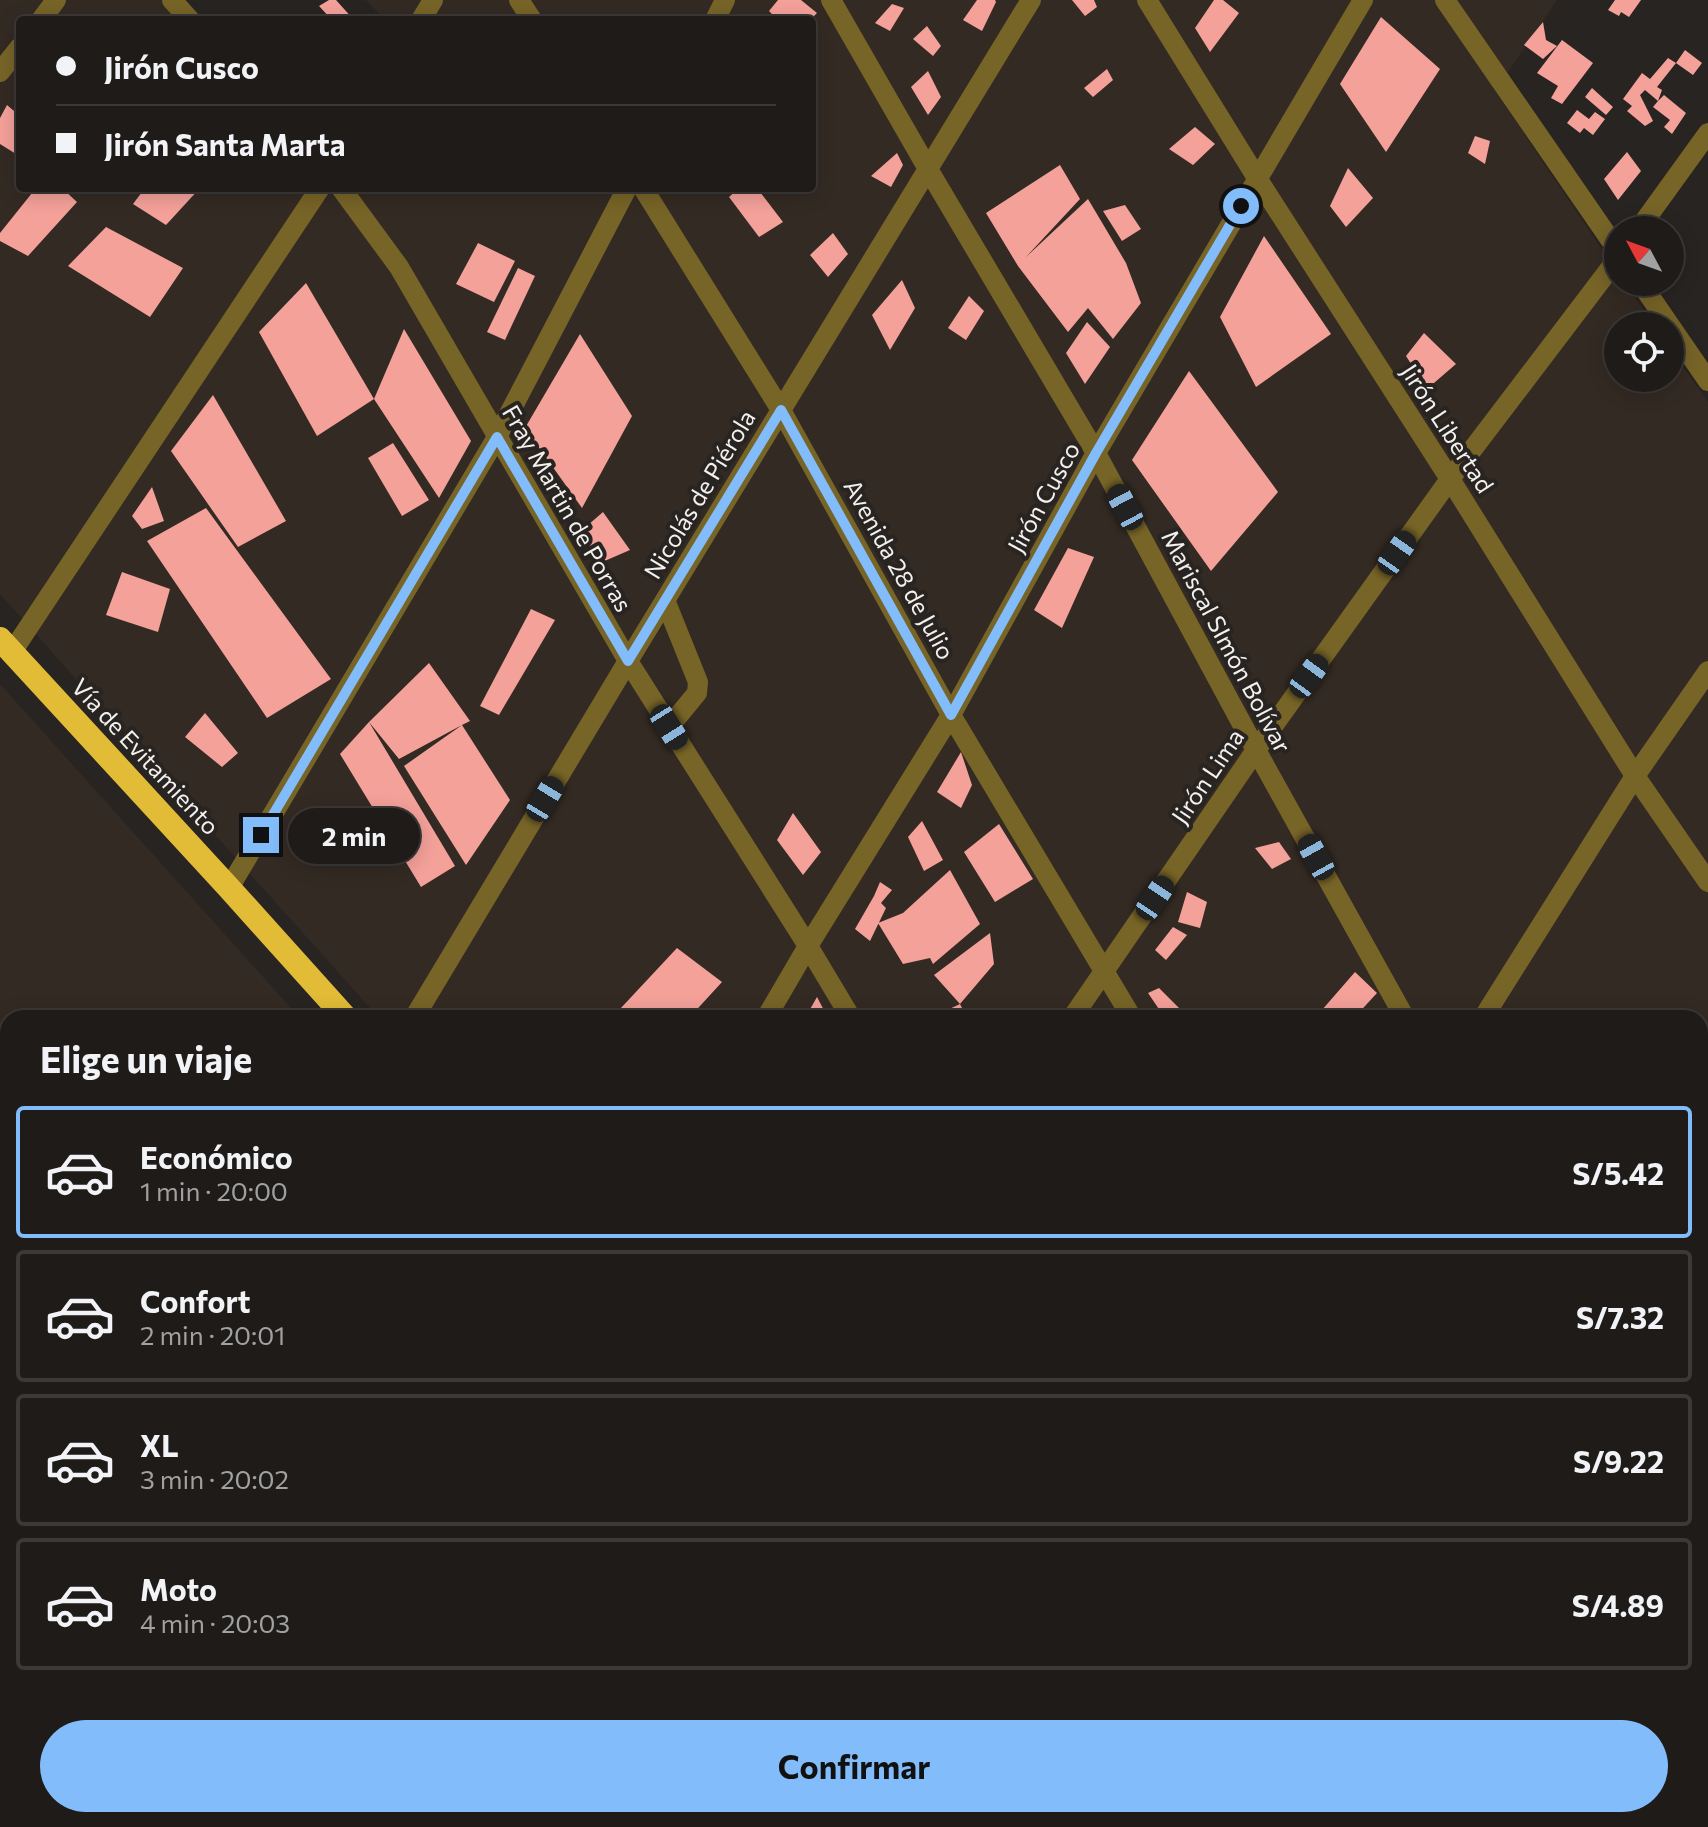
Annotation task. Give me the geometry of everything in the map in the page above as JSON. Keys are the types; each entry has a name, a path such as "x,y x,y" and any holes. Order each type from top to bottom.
{"highway":[{"name":"Vía de Evitamiento","path":"6,645 339,1010"}],"street":[{"path":"172,0 186,16"},
{"name":"Mariscal SImón Bolívar","path":"831,0 1096,453 1401,1010"},
{"name":"Nicolás de Piérola","path":"419,1010 1031,0"},
{"name":"Jirón Libertad","path":"1147,0 1635,776 1708,882"},
{"name":"Jirón Cusco","path":"771,1010 951,715 1096,453 1363,0"},
{"path":"1445,0 1604,231"},
{"path":"0,72 16,52"},
{"path":"1648,216 1708,133"},
{"path":"6,645 317,192"},
{"name":"Fray Martin de Porras","path":"344,192 399,267 628,661 846,1010"},
{"path":"229,888 497,437 625,192"},
{"name":"Avenida 28 de Julio","path":"645,192 781,410 951,715 1127,1010"},
{"name":"Jirón Lima","path":"1078,1010 1256,750 1450,479 1604,276"},
{"path":"1650,296 1708,381"},
{"path":"665,600 698,682 697,693 669,727"},
{"path":"1488,1010 1635,776 1708,671"}],"shaded area":[{"path":"0,0 166,0 182,16 16,16 16,192 816,192 816,16 381,16 366,0 1557,0 1495,91 1604,252 1604,296 1634,296 1645,312 1604,312 1604,392 1684,392 1684,368 1708,402 1708,1010 372,1010 0,594"},
{"path":"0,684 293,1010 0,1010"}],"building":[{"path":"336,0 350,16 328,16 319,6"},
{"path":"778,0 801,0 817,13 814,16 774,16 769,11"},
{"path":"977,0 996,2 982,31 963,20"},
{"path":"1072,0 1094,0 1097,7 1085,16"},
{"path":"1214,0 1223,0 1239,13 1210,52 1195,28"},
{"path":"1615,0 1641,0 1629,17 1608,10"},
{"path":"892,4 904,8 890,31 875,23"},
{"path":"1381,17 1440,69 1386,152 1340,84"},
{"path":"1543,22 1546,40 1557,46 1543,59 1524,45"},
{"path":"927,26 941,46 933,56 913,39"},
{"path":"1562,40 1593,63 1562,104 1551,98 1558,86 1537,73"},
{"path":"1685,50 1702,63 1693,75 1676,63"},
{"path":"1668,58 1676,63 1657,87 1662,90 1658,101 1645,90 1640,95 1653,121 1645,126 1627,111 1632,106 1623,99 1642,73 1650,79"},
{"path":"1107,69 1113,80 1093,97 1084,88"},
{"path":"928,71 941,97 928,115 911,87"},
{"path":"1592,88 1613,107 1606,115 1585,97"},
{"path":"1664,95 1686,113 1672,134 1664,127 1670,120 1653,107"},
{"path":"7,105 16,113 16,154 0,144 0,118"},
{"path":"1577,110 1589,119 1595,112 1605,119 1593,135 1584,128 1580,133 1567,123"},
{"path":"1195,127 1215,144 1193,165 1169,149"},
{"path":"1475,136 1490,141 1485,164 1468,153"},
{"path":"1627,152 1641,171 1618,200 1604,179"},
{"path":"897,153 903,165 891,187 871,176"},
{"path":"1060,165 1080,199 1026,257 1088,199 1126,263 1141,303 1113,339 1088,308 1068,332 1018,266 986,213"},
{"path":"1348,168 1373,198 1346,227 1330,206"},
{"path":"33,192 66,192 77,202 28,256 0,241 0,233"},
{"path":"142,192 196,192 166,225 133,204"},
{"path":"735,192 760,192 783,222 759,237 729,197"},
{"path":"1125,205 1141,229 1122,241 1103,211"},
{"path":"106,227 183,268 150,317 68,266"},
{"path":"833,233 848,254 828,277 810,255"},
{"path":"1264,236 1331,334 1256,387 1220,317"},
{"path":"478,243 515,261 494,302 456,284"},
{"path":"518,268 535,276 505,340 487,332"},
{"path":"902,280 915,308 890,350 872,315"},
{"path":"306,283 374,399 317,436 259,332"},
{"path":"969,296 984,311 966,340 948,328"},
{"path":"1087,322 1110,347 1085,384 1066,353"},
{"path":"404,329 471,441 439,498 374,399"},
{"path":"1424,333 1456,364 1427,389 1406,356"},
{"path":"580,334 632,416 582,508 525,428"},
{"path":"1189,371 1278,492 1211,571 1132,460"},
{"path":"213,395 286,521 238,547 171,451"},
{"path":"393,443 429,500 402,516 368,458"},
{"path":"152,487 164,521 142,529 132,516"},
{"path":"206,508 331,679 267,718 147,541"},
{"path":"603,512 630,550 600,563 580,532"},
{"path":"1068,548 1094,557 1062,628 1034,610"},
{"path":"122,572 170,589 158,632 106,615"},
{"path":"531,609 555,620 499,715 480,706"},
{"path":"429,663 470,721 399,759 369,722"},
{"path":"205,713 238,753 222,767 185,737"},
{"path":"369,722 455,866 421,887 340,754"},
{"path":"462,725 510,800 466,865 404,766"},
{"path":"961,752 972,785 961,808 937,792"},
{"path":"793,813 821,852 803,875 777,840"},
{"path":"922,821 943,860 924,871 908,837"},
{"path":"999,824 1033,879 995,902 964,852"},
{"path":"1279,842 1291,859 1272,869 1255,848"},
{"path":"950,870 980,924 933,964 930,958 903,964 878,923 903,913"},
{"path":"880,882 892,890 881,903 886,908 870,941 855,929"},
{"path":"1187,892 1207,902 1200,928 1178,922"},
{"path":"1173,927 1187,935 1166,960 1155,950"},
{"path":"990,933 994,964 960,1004 934,975"},
{"path":"677,948 722,982 696,1010 620,1009"},
{"path":"1355,972 1377,993 1361,1010 1322,1010"},
{"path":"1159,988 1180,1010 1160,1010 1148,993"},
{"path":"817,997 824,1010 810,1010"},
{"path":"960,1004 963,1010 947,1010"}],"route":[{"path":"261,835 497,437 628,661 781,410 951,715 1096,453 1241,206"}]}
